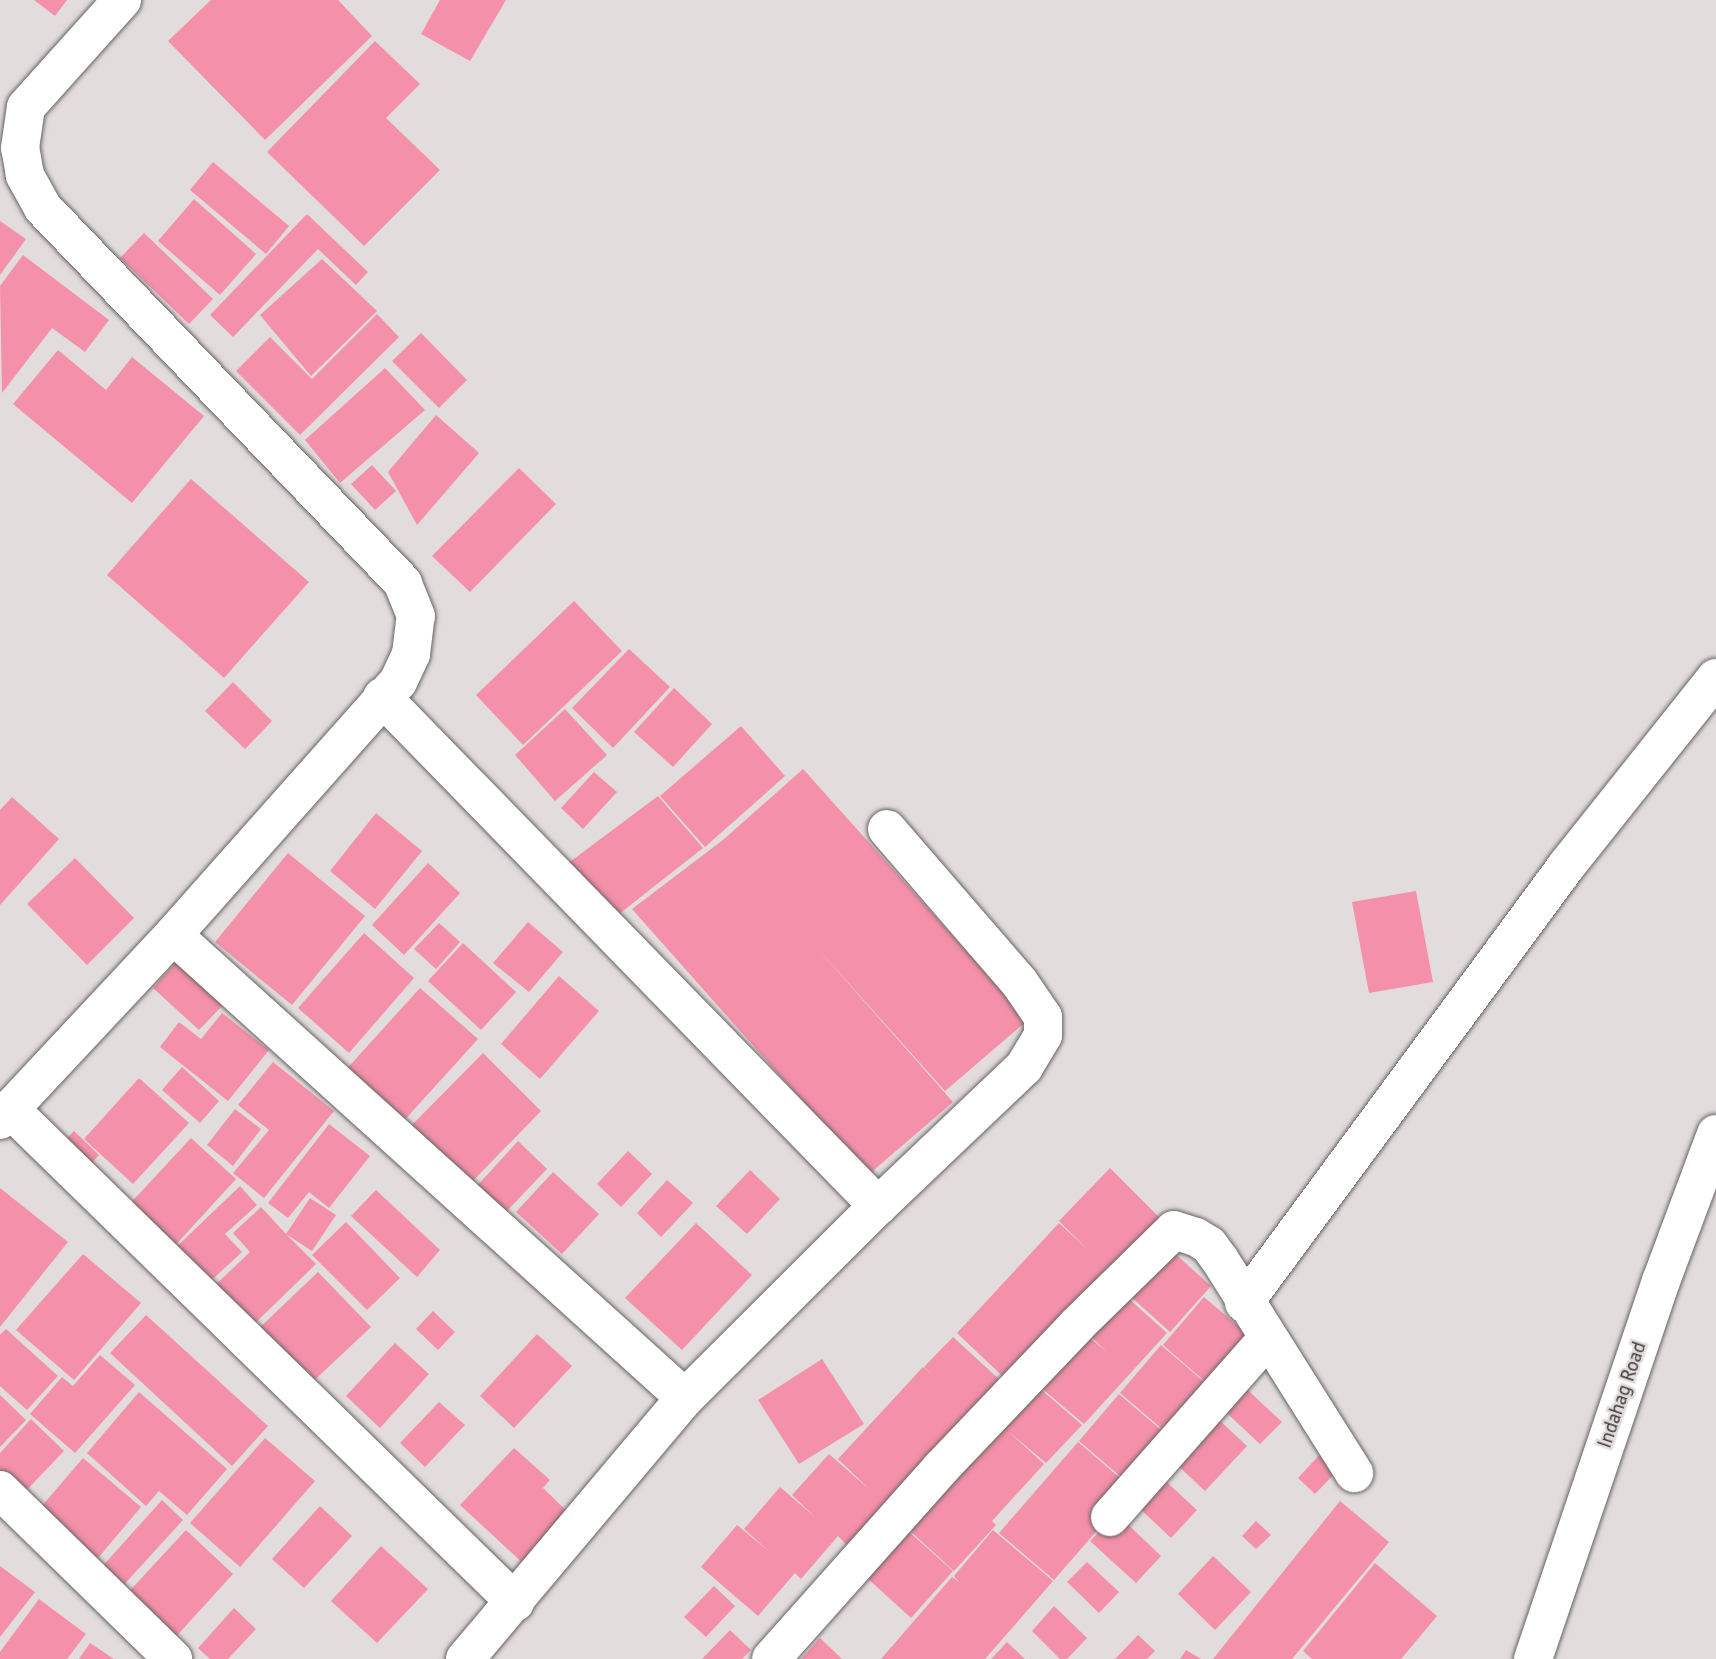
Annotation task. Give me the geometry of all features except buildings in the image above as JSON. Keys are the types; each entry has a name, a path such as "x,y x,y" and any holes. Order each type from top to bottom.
{"street":[{"path":"122,0 26,107 20,148 25,175 43,208 403,583 416,616 411,654 398,682 173,935 5,1114 515,1602"},
{"path":"1244,1303 1567,865 1716,678"},
{"path":"382,697 878,1206"},
{"path":"465,1659 684,1398 878,1206 1024,1068 1043,1035 1043,1017 1018,982 887,829"},
{"path":"173,935 684,1398"},
{"name":"Indahag Road","path":"1533,1659 1661,1281 1716,1133"},
{"path":"771,1659 941,1468 1174,1230 1184,1231 1209,1245 1354,1473"},
{"path":"1110,1517 1267,1339"},
{"path":"0,1490 173,1659"}]}
